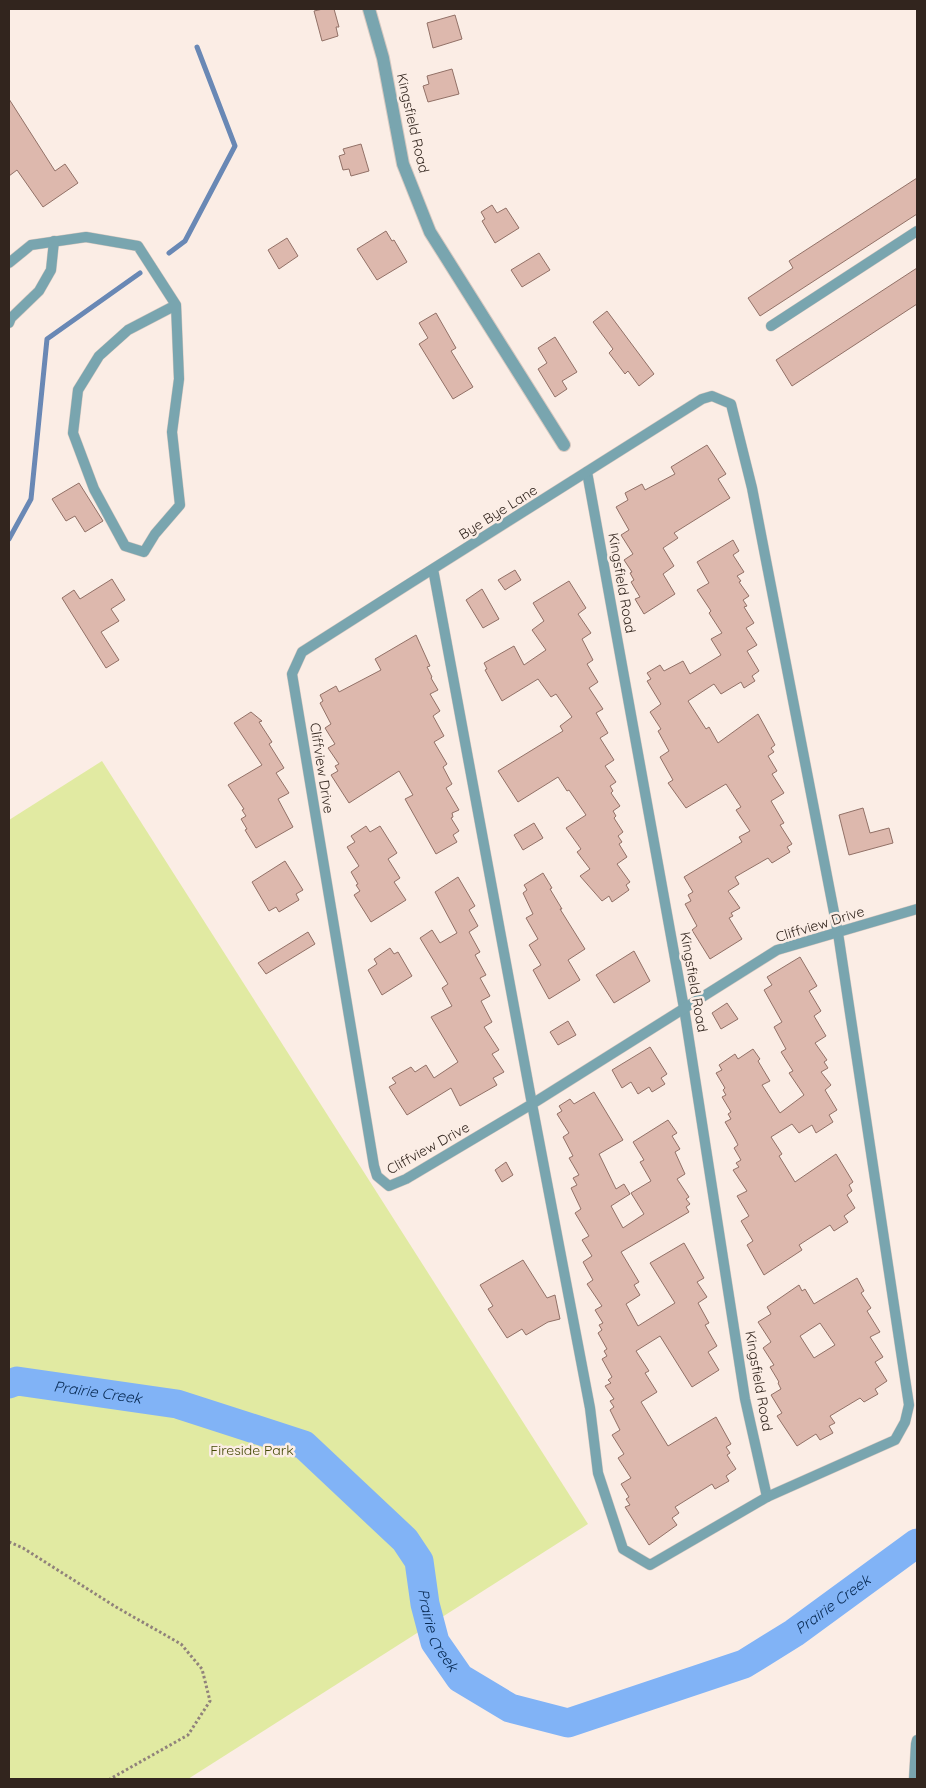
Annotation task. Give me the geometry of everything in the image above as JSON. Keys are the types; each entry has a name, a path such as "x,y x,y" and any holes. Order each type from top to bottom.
{"street":[{"name":"Kingsfield Road","path":"369,9 382,58 403,164 430,232 564,445"}],"lane":[{"path":"771,326 917,231"},
{"path":"9,264 31,245 86,236 138,246 176,305 179,379 172,432 180,505 155,534 144,552 124,546 94,488 73,433 78,390 99,356 128,330 176,305"},
{"path":"9,322 39,291 51,270 54,242"},
{"name":"Bye Bye Lane","path":"292,674 302,652 702,399 712,396 731,404 752,488 838,933"},
{"name":"Kingsfield Road","path":"587,472 684,1008 745,1399 767,1497"},
{"path":"433,569 590,1408 598,1473 623,1549 650,1565 767,1497 895,1440 905,1422 909,1405 838,933"},
{"name":"Cliffview Drive","path":"292,674 374,1166 377,1176 389,1186 398,1183 532,1104 777,950 917,909"},
{"path":"914,1779 917,1740"}],"path":[{"path":"9,1542 181,1644 202,1669 210,1701 188,1735 110,1779"}],"green space":[{"name":"Fireside Park","path":"102,761 588,1524 188,1779 9,1779 9,820"}],"building":[{"path":"334,9 339,27 336,27 338,36 322,41 314,11"},
{"path":"455,15 462,39 433,48 427,23"},
{"path":"452,69 459,94 428,102 423,86 429,84 427,76"},
{"path":"9,99 55,171 65,164 78,183 43,207 17,170 9,176"},
{"path":"361,144 369,171 351,176 349,169 343,170 339,156 345,154 343,149"},
{"path":"917,178 917,214 760,316 748,298 793,268 789,261"},
{"path":"492,205 497,213 506,208 519,228 495,243 482,221 485,219 481,212"},
{"path":"386,231 392,241 394,240 407,262 377,280 357,249"},
{"path":"287,238 298,256 279,269 268,250"},
{"path":"539,253 550,270 522,287 511,270"},
{"path":"917,268 917,304 792,386 776,360"},
{"path":"607,311 654,374 639,386 628,371 625,374 609,353 613,349 593,322"},
{"path":"436,313 456,348 451,351 473,387 453,399 419,344 428,338 419,323"},
{"path":"555,337 577,372 562,381 567,389 555,397 538,369 547,363 538,348"},
{"path":"707,445 726,474 718,479 730,498 674,533 678,538 663,548 674,566 663,574 675,594 644,614 635,599 640,597 631,582 634,580 630,573 632,572 624,560 633,554 621,535 629,530 616,507 628,500 625,493 642,484 645,490 675,474 671,467"},
{"path":"79,483 103,521 85,532 75,516 66,521 52,499"},
{"path":"733,540 739,551 733,555 744,572 737,576 749,596 743,600 747,606 744,607 754,623 746,628 757,645 747,651 759,671 752,676 755,681 744,688 741,682 721,694 714,684 688,701 706,729 709,727 718,743 758,714 775,745 771,748 774,752 768,756 777,771 772,774 784,793 771,801 784,823 780,825 792,844 787,847 790,852 772,863 768,858 735,877 739,884 728,891 740,908 731,913 733,916 729,918 742,939 710,959 692,930 697,926 685,904 691,901 688,895 693,892 684,877 742,842 739,837 750,831 736,810 741,807 726,784 686,808 668,783 673,780 660,757 669,751 658,731 661,729 650,712 661,704 647,681 651,679 647,673 660,665 664,671 683,661 690,674 721,655 711,639 722,633 709,613 711,611 697,590 709,583 697,562"},
{"path":"515,570 521,580 505,590 498,580"},
{"path":"112,579 125,600 111,609 119,621 101,632 119,660 106,668 62,598 74,590 80,599"},
{"path":"569,581 586,608 578,614 591,633 582,639 593,660 587,664 598,682 589,688 603,709 596,713 608,733 600,738 614,760 605,766 616,782 610,786 613,791 611,793 620,806 613,811 616,816 614,818 623,832 618,836 622,842 619,844 627,857 617,864 630,882 626,885 629,890 612,902 609,896 602,901 580,876 590,869 577,852 581,849 566,828 586,815 558,777 518,802 498,771 563,731 560,726 572,717 556,694 551,697 538,679 502,701 485,670 487,669 484,663 514,646 524,665 546,650 532,630 544,621 533,603"},
{"path":"482,589 499,619 483,628 466,600"},
{"path":"416,635 430,666 427,667 431,678 438,690 430,694 440,711 433,716 444,736 434,742 447,764 443,767 452,784 446,788 459,810 452,813 453,817 451,818 459,831 453,835 457,842 436,854 405,799 413,795 399,771 349,803 331,775 338,771 335,766 339,764 328,748 335,744 325,728 331,724 320,703 323,701 320,695 336,686 339,692 381,670 375,659"},
{"path":"251,712 262,721 259,722 272,742 269,744 284,768 276,773 289,793 278,799 293,827 256,848 245,830 247,829 241,819 246,816 242,810 244,809 228,785 262,765 234,723"},
{"path":"863,808 870,833 889,828 893,843 849,855 839,815"},
{"path":"534,823 543,838 523,850 514,835"},
{"path":"366,826 370,832 380,826 397,853 388,859 400,878 394,882 406,900 371,922 354,895 360,891 351,872 359,866 347,847 355,842 351,836"},
{"path":"285,861 303,890 296,894 299,900 279,912 276,907 269,911 252,882"},
{"path":"543,873 562,909 560,909 585,949 568,960 580,980 549,999 533,970 541,965 529,945 538,939 526,918 533,914 523,893 527,890 524,885"},
{"path":"458,877 475,906 469,910 478,926 469,932 480,952 475,955 486,975 480,978 490,996 481,1001 492,1022 484,1027 499,1050 492,1054 504,1072 493,1078 497,1085 460,1106 451,1088 407,1115 389,1087 396,1083 392,1078 411,1067 415,1072 426,1065 434,1078 458,1062 431,1017 452,1006 442,988 448,984 420,938 432,930 440,943 457,933 435,892"},
{"path":"308,932 315,944 266,974 258,963"},
{"path":"390,948 394,954 398,952 412,976 382,995 368,970 377,964 374,959"},
{"path":"634,951 650,981 614,1003 596,975"},
{"path":"800,957 817,986 809,991 821,1011 814,1016 826,1036 815,1043 827,1060 824,1062 828,1068 821,1072 831,1085 825,1090 837,1110 829,1115 833,1122 816,1133 812,1125 799,1133 792,1124 771,1137 782,1154 779,1156 795,1182 836,1154 853,1182 849,1185 852,1191 847,1195 855,1208 844,1216 848,1222 834,1231 830,1225 799,1245 802,1250 764,1275 747,1245 753,1241 741,1221 749,1216 737,1196 747,1191 733,1170 739,1167 736,1163 741,1160 734,1148 738,1145 725,1122 731,1119 728,1114 731,1112 722,1097 726,1095 723,1090 725,1088 716,1073 722,1070 719,1065 735,1054 738,1059 753,1049 770,1081 762,1085 780,1113 804,1095 789,1073 793,1071 781,1052 786,1049 774,1027 782,1022 764,990 772,985 767,977"},
{"path":"727,1003 738,1019 721,1029 712,1013"},
{"path":"568,1021 576,1035 558,1045 550,1032"},
{"path":"650,1047 667,1074 661,1078 665,1084 652,1092 649,1087 638,1094 631,1082 622,1088 612,1070"},
{"path":"594,1092 623,1140 599,1154 616,1189 624,1184 630,1194 611,1206 623,1228 644,1214 631,1193 651,1181 640,1162 644,1160 633,1142 668,1120 677,1133 672,1136 680,1149 675,1152 685,1174 677,1179 689,1197 686,1199 690,1204 686,1207 689,1212 621,1252 639,1282 634,1285 640,1295 626,1304 638,1326 675,1303 650,1263 684,1243 704,1278 697,1282 707,1297 698,1303 709,1323 705,1325 717,1346 708,1352 719,1370 692,1387 660,1336 636,1351 649,1371 645,1373 657,1392 641,1402 668,1446 716,1417 731,1444 726,1447 730,1453 727,1455 736,1469 726,1476 729,1481 715,1489 712,1484 675,1507 679,1513 672,1518 677,1525 649,1545 625,1507 630,1505 626,1499 629,1497 621,1484 631,1478 618,1458 624,1454 612,1435 620,1430 610,1410 614,1407 610,1401 614,1399 605,1386 611,1383 608,1380 612,1377 602,1359 607,1356 604,1351 607,1349 598,1333 602,1330 599,1325 603,1323 595,1310 602,1306 587,1284 593,1280 583,1262 592,1256 582,1240 589,1236 575,1213 581,1209 571,1188 577,1185 573,1178 579,1175 569,1158 573,1156 563,1137 569,1133 557,1114 562,1111 559,1106 570,1099 574,1104"},
{"path":"506,1162 513,1175 502,1182 495,1170"},
{"path":"523,1260 547,1298 555,1295 560,1319 548,1322 526,1335 522,1329 507,1338 488,1309 493,1306 480,1285"},
{"path":"857,1278 864,1291 861,1293 871,1308 867,1311 880,1332 870,1337 883,1357 875,1362 887,1381 875,1389 878,1394 864,1402 860,1398 830,1416 835,1423 829,1426 833,1433 820,1440 816,1434 797,1446 777,1416 782,1413 771,1395 781,1389 770,1367 774,1365 763,1348 771,1342 758,1322 771,1314 767,1307 799,1285 802,1291 805,1289 814,1304","holes":["820,1323 835,1345 814,1358 800,1336"]}],"waterway":[{"path":"169,253 185,241 235,146 197,47"},
{"path":"9,539 31,499 47,339 140,273"},
{"name":"Prairie Creek","path":"9,1384 17,1381 177,1404 304,1445 405,1540 419,1561 425,1604 435,1642 460,1678 510,1708 568,1723 744,1664 794,1633 917,1543"}]}
